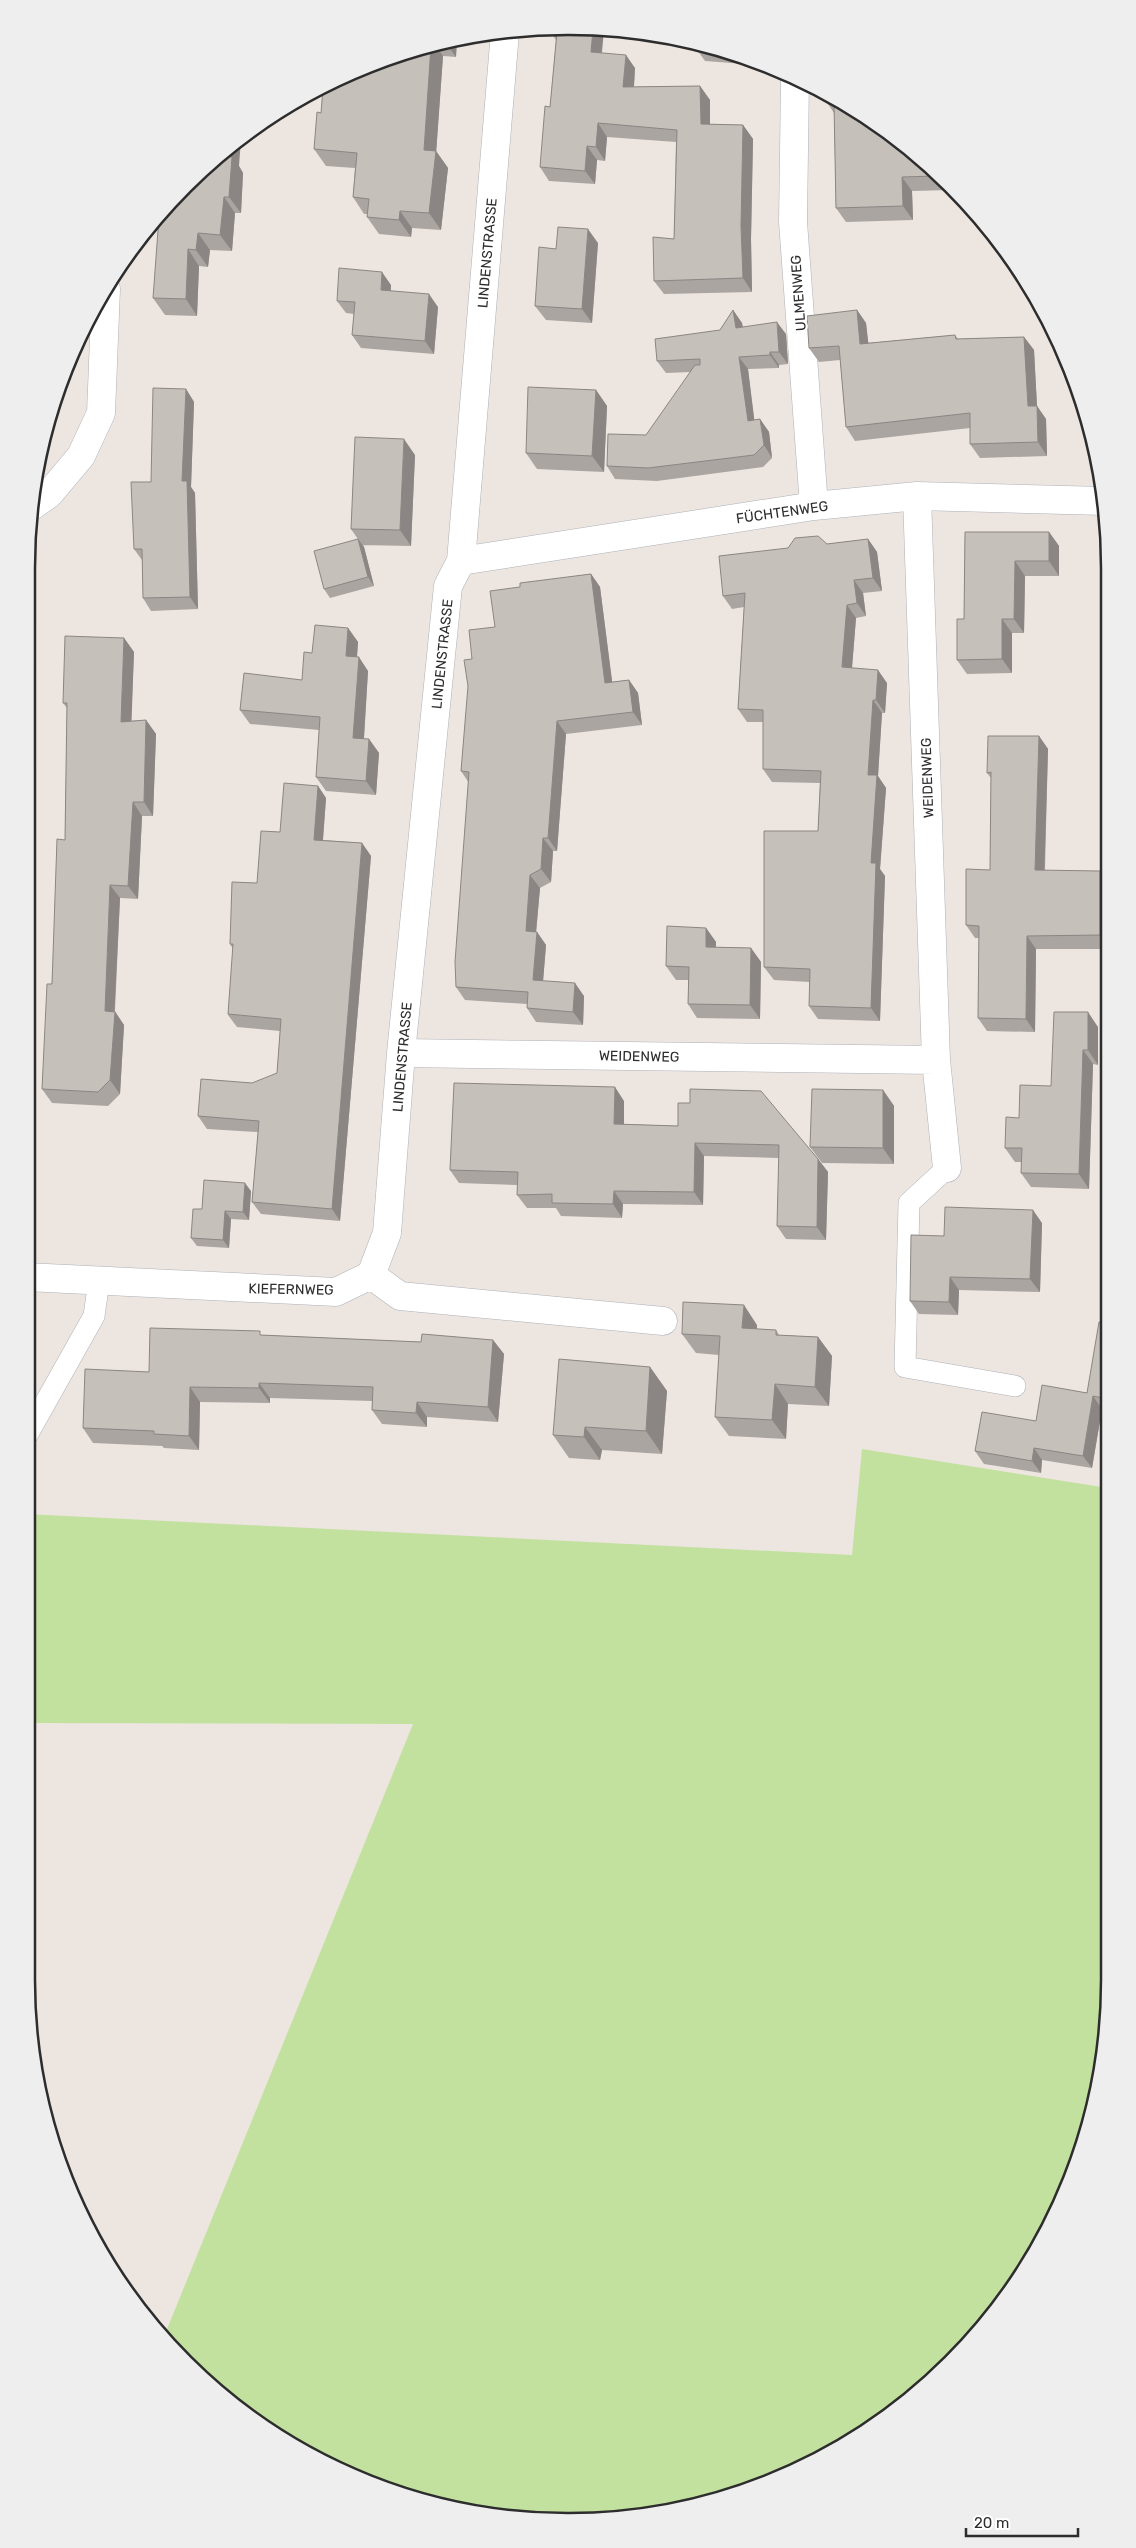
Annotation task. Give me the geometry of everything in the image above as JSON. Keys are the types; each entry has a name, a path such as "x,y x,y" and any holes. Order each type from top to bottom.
{"street":[{"name":"LINDENSTRASSE","path":"371,1275 387,1233 401,1053 448,586 461,561 504,39"},
{"name":"ULMENWEG","path":"795,86 792,222 814,506"},
{"path":"40,501 50,494 81,456 101,413 105,302"},
{"name":"FÜCHTENWEG","path":"461,561 814,506 916,496 1096,501"},
{"name":"WEIDENWEG","path":"916,496 936,1060 947,1168"},
{"name":"WEIDENWEG","path":"401,1053 936,1060"},
{"path":"371,1275 400,1296 663,1321"},
{"name":"KIEFERNWEG","path":"35,1278 336,1292 371,1275"}],"lane":[{"path":"947,1168 909,1203 905,1367 1014,1386"},
{"path":"35,1421 94,1316 98,1281"}],"green space":[{"path":"862,1449 1101,1487 1100,2015 1091,2084 1073,2151 1046,2216 1030,2246 991,2304 969,2331 945,2357 892,2403 834,2442 804,2458 739,2485 706,2495 672,2503 603,2512 533,2512 498,2508 464,2503 397,2485 332,2458 301,2442 244,2403 217,2381 167,2330 413,1724 35,1723 35,1514 852,1555"}],"building":[{"path":"557,35 592,36 591,52 626,55 623,87 700,86 701,124 743,125 741,226 743,278 654,281 653,237 674,239 677,130 598,123 596,147 587,146 585,171 540,167 545,106 550,107"},
{"path":"431,53 424,150 436,151 429,213 400,211 399,220 367,217 369,199 353,197 357,153 314,149 317,112 321,113 322,95 397,63"},
{"path":"834,106 892,145 929,176 902,177 903,206 836,208"},
{"path":"230,157 232,157 229,197 224,197 220,235 198,233 196,250 188,249 186,299 153,298 158,228 191,191 217,167"},
{"path":"558,227 588,229 582,309 535,306 539,247 556,249"},
{"path":"339,268 382,272 381,290 429,294 425,341 352,335 355,302 337,301"},
{"path":"733,310 736,328 777,322 779,352 770,352 770,355 739,357 748,421 760,419 764,445 754,455 648,468 607,466 608,434 646,435 695,365 700,365 700,359 657,361 655,339 720,330"},
{"path":"857,310 860,344 955,335 956,339 1024,337 1028,406 1037,406 1038,442 970,444 970,413 846,427 839,346 809,348 807,316"},
{"path":"528,387 596,390 592,456 526,453"},
{"path":"153,388 186,389 182,481 187,481 190,597 143,598 142,549 134,549 131,482 151,482"},
{"path":"355,437 404,439 400,530 351,529"},
{"path":"965,532 1049,532 1049,561 1015,561 1014,619 1002,619 1002,659 957,660 957,619 964,619"},
{"path":"818,536 827,544 868,539 873,578 854,580 857,603 847,605 842,667 878,670 876,700 873,700 868,775 877,775 871,863 876,863 871,1008 809,1006 810,969 764,967 764,831 818,831 821,771 763,769 763,710 738,709 745,593 723,596 719,556 788,548 795,538"},
{"path":"358,539 368,577 324,589 314,551"},
{"path":"591,574 605,683 629,680 633,712 557,721 548,838 543,838 541,869 530,875 526,931 537,932 533,980 575,983 573,1012 527,1008 528,992 456,987 455,962 469,772 461,771 468,686 464,660 472,659 469,630 495,627 490,591 520,587 520,583"},
{"path":"315,625 348,628 346,656 359,657 353,738 369,739 366,781 316,777 320,717 240,710 244,673 302,680 304,652 312,653"},
{"path":"65,636 124,638 121,722 146,720 144,802 133,802 128,886 110,885 105,1011 115,1012 110,1080 98,1092 42,1089 47,984 52,984 57,839 65,840 67,703 63,703"},
{"path":"988,736 1039,736 1035,870 1100,871 1100,935 1027,936 1026,1019 978,1018 979,926 966,925 966,869 990,870 991,772 987,773"},
{"path":"284,783 318,786 314,840 362,843 332,1209 252,1202 259,1121 198,1116 201,1079 252,1083 277,1073 281,1019 228,1014 233,944 230,944 232,882 257,883 261,831 280,832"},
{"path":"667,926 706,928 706,947 751,948 750,1005 688,1004 689,967 666,966"},
{"path":"1054,1012 1088,1012 1088,1050 1083,1050 1079,1174 1021,1173 1022,1148 1005,1148 1006,1117 1019,1118 1020,1085 1051,1086"},
{"path":"454,1083 615,1087 614,1124 678,1126 678,1103 690,1103 690,1089 761,1091 818,1159 817,1227 777,1226 779,1145 695,1143 694,1192 614,1191 613,1204 552,1203 552,1194 517,1195 518,1172 450,1170"},
{"path":"812,1089 883,1090 883,1148 810,1147"},
{"path":"204,1180 245,1183 243,1212 225,1211 223,1240 191,1238 193,1209 202,1209"},
{"path":"945,1207 1033,1210 1030,1279 950,1277 949,1302 910,1301 911,1235 944,1236"},
{"path":"683,1302 744,1305 742,1328 776,1330 776,1335 818,1337 815,1387 775,1384 772,1420 715,1417 720,1336 682,1334"},
{"path":"1099,1322 1101,1322 1101,1398 1093,1396 1083,1456 1034,1448 1032,1461 975,1451 982,1412 1036,1421 1042,1385 1087,1393"},
{"path":"150,1328 260,1331 260,1335 421,1342 422,1334 493,1340 488,1407 417,1402 416,1413 372,1410 373,1387 259,1383 259,1388 190,1387 189,1436 154,1434 154,1431 83,1428 85,1369 149,1372"},
{"path":"559,1359 650,1367 646,1431 585,1427 584,1437 553,1435"}]}
